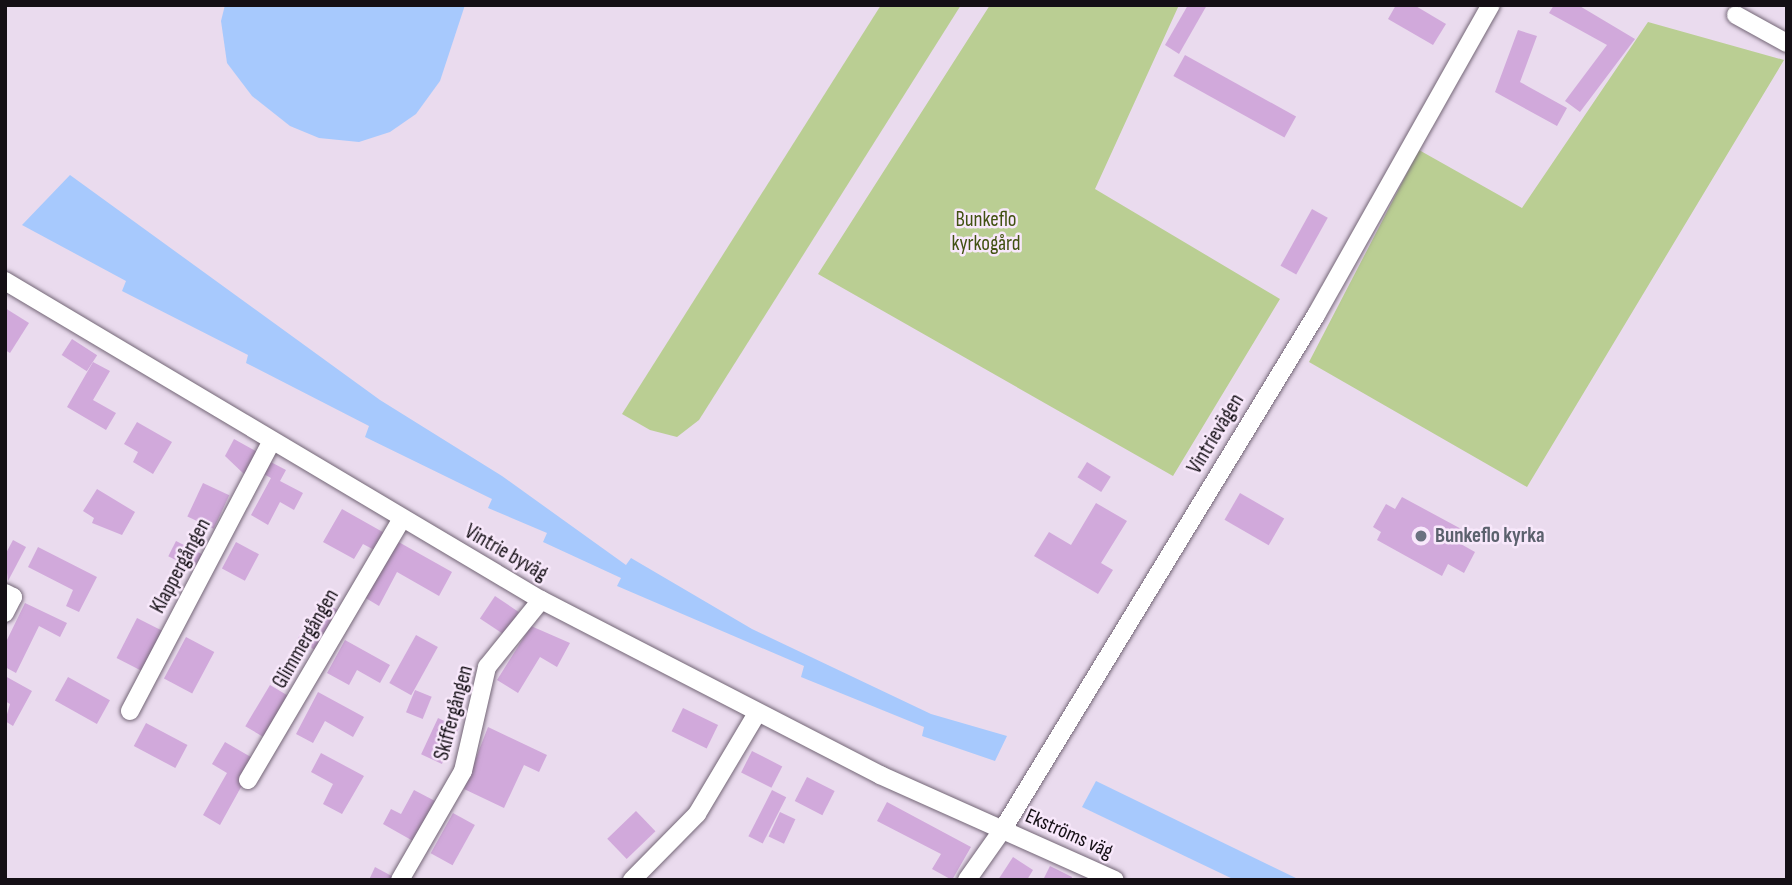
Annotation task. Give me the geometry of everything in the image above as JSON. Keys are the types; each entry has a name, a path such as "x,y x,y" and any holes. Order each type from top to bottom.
{"street":[{"name":"Vintrievägen","path":"967,880 1003,829 1315,315 1491,5"},
{"path":"1736,15 1787,43"},
{"name":"Vintrie byväg","path":"5,281 541,600 755,715 1003,829"},
{"name":"Klappergången","path":"130,711 272,441"},
{"name":"Glimmergången","path":"248,780 402,519"},
{"path":"5,593 13,597 5,613"},
{"name":"Skiffergången","path":"400,880 463,771 487,667 541,600"},
{"path":"632,880 713,793 755,715"},
{"name":"Ekströms väg","path":"1003,829 1115,880"}],"green space":[{"path":"881,5 961,5 699,420 677,437 650,430 622,414"},
{"name":"Bunkeflo kyrkogård","path":"990,5 1179,5 1095,189 1280,299 1173,476 818,274"},
{"path":"1648,22 1784,60 1527,487 1309,362 1419,150 1522,208"}],"water":[{"path":"225,5 465,5 440,81 416,114 390,132 359,142 319,138 290,126 252,96 227,63 221,21"},
{"path":"70,175 380,400 502,476 626,565 631,558 752,629 931,714 1007,736 995,761 922,736 924,727 801,677 804,666 617,586 621,578 543,542 547,533 488,508 492,499 365,437 369,426 246,363 248,355 122,291 126,281 22,225"},
{"path":"1096,781 1300,880 1235,880 1082,807"}],"building":[{"path":"1188,5 1207,5 1179,54 1165,45"},
{"path":"1396,5 1414,5 1446,24 1433,45 1388,19"},
{"path":"1554,5 1578,5 1635,39 1580,112 1565,101 1607,45 1549,13"},
{"path":"1518,30 1537,36 1520,82 1567,108 1557,126 1495,92"},
{"path":"1185,55 1296,117 1284,138 1173,76"},
{"path":"1312,209 1328,218 1296,275 1280,266"},
{"path":"5,308 29,323 10,353 5,350"},
{"path":"72,339 97,355 87,371 62,355"},
{"path":"93,362 110,371 93,400 116,413 106,430 67,407"},
{"path":"137,422 172,442 153,474 133,462 138,452 124,444"},
{"path":"234,439 259,453 246,476 225,456"},
{"path":"267,460 286,470 280,481 303,493 294,510 280,502 268,525 251,515 271,478 260,472"},
{"path":"1087,462 1111,477 1101,492 1077,477"},
{"path":"203,483 229,495 214,529 187,517"},
{"path":"97,489 135,512 122,535 92,523 94,518 83,511"},
{"path":"1240,493 1284,518 1269,545 1224,520"},
{"name":"Bunkeflo kyrka","path":"1402,497 1465,531 1459,543 1475,552 1464,573 1448,564 1442,576 1377,540 1381,532 1373,527 1386,504 1395,509"},
{"path":"1096,503 1127,521 1101,563 1113,570 1098,594 1034,556 1049,532 1071,545"},
{"path":"342,509 388,535 378,552 363,544 354,559 323,542"},
{"path":"13,540 26,547 8,581 5,555"},
{"path":"395,540 452,572 439,596 397,572 379,606 364,597"},
{"path":"176,541 208,557 200,572 168,556"},
{"path":"236,542 259,554 245,581 222,568"},
{"path":"38,547 97,577 79,612 66,606 73,590 28,567"},
{"path":"495,596 519,612 504,635 480,618"},
{"path":"321,600 341,612 317,651 297,639"},
{"path":"25,603 67,623 60,637 39,626 16,673 5,667 5,644"},
{"path":"137,618 164,632 143,672 117,658"},
{"path":"531,626 570,643 557,667 540,657 518,693 497,680"},
{"path":"416,635 438,647 411,695 389,683"},
{"path":"186,637 214,652 192,694 164,678"},
{"path":"345,640 390,665 380,683 357,670 349,685 327,673"},
{"path":"5,676 32,691 13,726 5,721 10,704 5,701"},
{"path":"68,677 110,700 97,724 55,701"},
{"path":"270,685 290,697 265,738 245,726"},
{"path":"415,690 432,697 423,719 406,712"},
{"path":"318,692 364,717 353,737 325,721 313,743 296,734"},
{"path":"683,708 718,725 707,748 672,731"},
{"path":"438,718 459,728 442,764 421,754"},
{"path":"146,723 187,745 175,768 134,746"},
{"path":"488,727 547,755 539,772 524,765 504,808 464,789"},
{"path":"225,742 256,760 220,825 203,815 227,773 212,764"},
{"path":"752,751 782,766 771,788 741,772"},
{"path":"321,753 364,776 342,814 323,804 333,784 311,772"},
{"path":"807,777 835,791 822,815 795,801"},
{"path":"414,790 435,801 413,841 383,824 391,809 401,814"},
{"path":"772,790 786,797 763,844 748,836"},
{"path":"887,802 971,847 952,880 932,869 941,854 877,821"},
{"path":"636,811 655,831 627,859 607,839"},
{"path":"780,812 795,819 784,844 769,836"},
{"path":"453,813 475,825 453,865 431,853"},
{"path":"1013,857 1033,870 1027,880 998,880"},
{"path":"1050,866 1072,877 1071,880 1043,880"},
{"path":"375,867 399,880 369,880"}],"place":[{"name":"Bunkeflo kyrka","path":"1421,536"}]}
